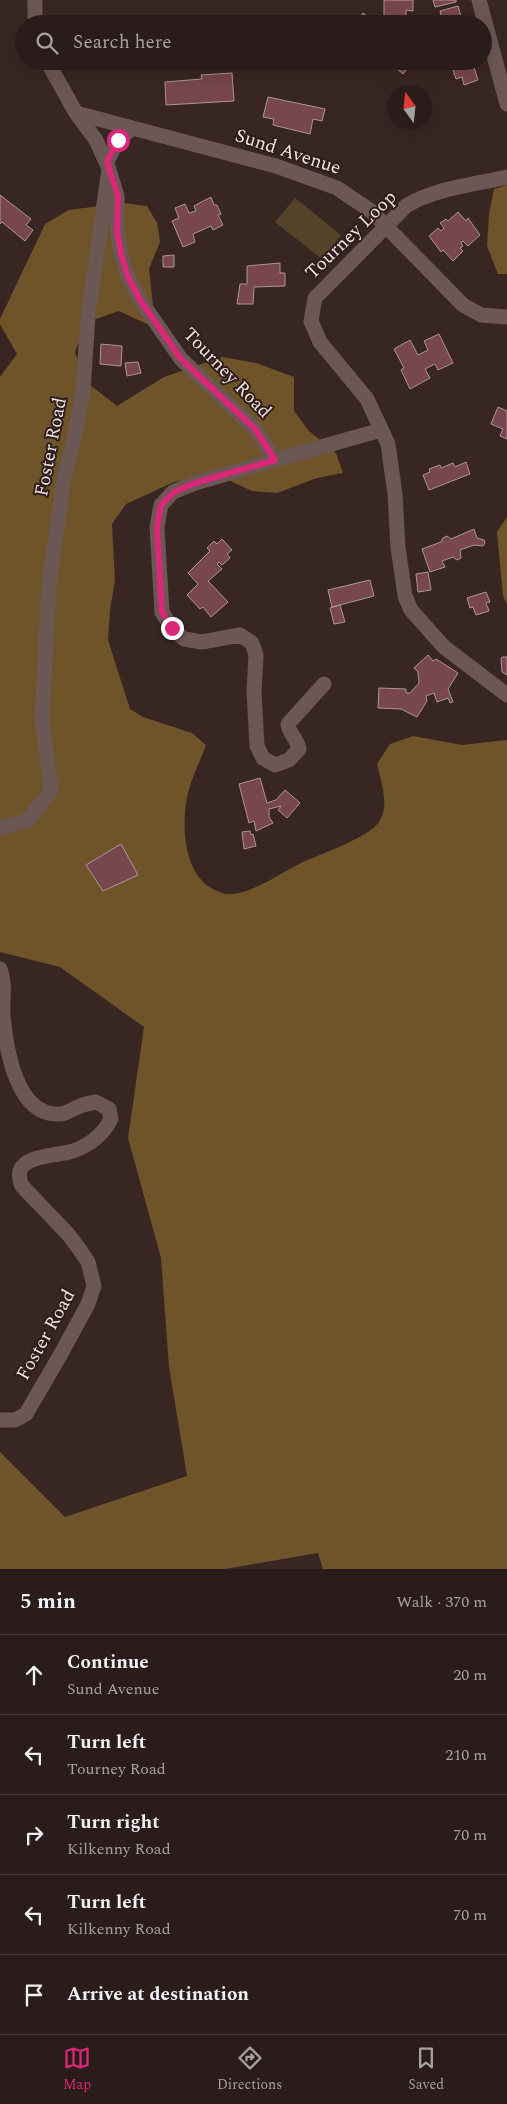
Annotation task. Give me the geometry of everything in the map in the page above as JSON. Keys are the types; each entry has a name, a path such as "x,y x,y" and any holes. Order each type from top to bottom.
{"street":[{"path":"35,0 35,15"},
{"path":"479,0 483,15"},
{"path":"492,48 507,104"},
{"path":"53,70 76,113 96,140 108,166"},
{"name":"Sund Avenue","path":"76,113 260,162 315,179 356,199 386,226 463,305 481,315 507,317"},
{"path":"108,166 118,140 131,129"},
{"name":"Tourney Road","path":"108,166 118,196 117,230 121,254 128,277 140,300 181,359 255,429 275,460"},
{"name":"Foster Road","path":"0,828 28,820 51,791 42,718 49,584 64,478 83,390 88,316 108,166"},
{"name":"Tourney Loop","path":"381,430 368,399 320,342 311,321 315,298 406,206 435,192 507,177"},
{"path":"324,684 288,724 289,733 298,742 299,749 289,760 275,765 262,758 257,746 254,690 256,656 252,643 240,635 202,642 184,639 172,628 162,612 157,527 161,505 174,492 195,483 381,430 388,444 396,494 398,547 406,596 411,610 444,646 507,695"},
{"name":"Foster Road","path":"0,969 4,980 3,1012 6,1039 11,1062 25,1097 43,1113 62,1115 79,1106 96,1102 109,1110 111,1119 104,1132 96,1139 74,1150 37,1158 25,1163 19,1172 18,1178 22,1186 68,1234 88,1262 94,1286 88,1304 26,1414 15,1420 0,1420"}],"shaded area":[{"path":"507,185 507,274 498,274 487,246 489,214 494,189"},
{"path":"295,198 341,235 322,259 275,222"},
{"path":"123,203 147,206 157,223 160,242 149,269 154,315 147,324 119,311 87,322 75,352 85,381 117,406 164,377 222,357 256,363 294,377 294,411 309,431 336,453 343,473 317,478 277,493 252,491 213,473 174,482 126,504 112,524 115,580 108,640 130,709 143,717 192,733 206,745 189,788 185,814 188,852 197,875 215,890 225,894 235,894 255,887 305,861 345,845 374,828 379,822 384,808 384,793 377,764 390,744 413,736 462,745 507,740 507,1569 323,1569 318,1553 225,1569 0,1569 0,1452 65,1517 187,1476 169,1367 161,1258 128,1138 144,1027 60,967 0,952 0,377 17,354 0,324 0,319 45,224 69,210"},
{"path":"507,517 507,604 503,596 497,532"}],"building":[{"path":"384,0 413,0 413,11 406,10 406,15 384,15"},
{"path":"433,0 456,0 456,2 435,7"},
{"path":"458,6 460,15 441,15 440,11"},
{"path":"453,70 475,70 478,80 464,85 462,77 456,79"},
{"path":"232,73 234,101 166,105 165,82 202,79 201,75"},
{"path":"268,97 325,109 322,121 313,119 310,134 273,125 274,119 263,117"},
{"path":"0,195 31,219 26,225 33,230 25,241 2,222 0,224"},
{"path":"211,197 221,214 218,215 223,225 213,230 211,226 193,234 195,242 183,247 172,221 179,218 175,208 185,204 189,213 196,211 194,206"},
{"path":"458,212 466,221 468,218 480,235 468,246 463,241 461,243 463,246 460,248 463,251 453,261 443,250 441,252 429,236 438,228 441,231 444,228 440,223 446,219 448,221"},
{"path":"174,255 174,267 163,267 163,256"},
{"path":"280,263 280,273 285,273 285,286 254,287 253,304 237,304 240,284 247,284 247,266"},
{"path":"439,334 453,363 438,370 435,364 425,369 430,378 410,389 401,370 404,368 394,349 410,340 418,355 428,350 424,341"},
{"path":"101,344 122,346 121,366 100,364"},
{"path":"138,362 141,373 127,376 125,363"},
{"path":"498,407 507,411 507,439 500,436 503,429 491,424"},
{"path":"466,462 470,474 429,490 423,475 430,472 429,469 440,465 441,468 453,463 455,467"},
{"path":"474,529 477,538 484,540 483,546 474,545 460,550 461,558 457,560 453,557 442,561 445,567 430,572 422,549 441,542 447,536 451,539"},
{"path":"222,539 232,550 227,554 230,558 222,565 219,562 217,564 222,569 208,581 228,602 211,617 203,607 200,609 187,595 198,584 188,573 210,551 207,548 214,541 217,544"},
{"path":"428,572 431,590 418,592 416,574"},
{"path":"370,580 374,596 332,607 328,590"},
{"path":"486,592 490,602 486,603 489,611 476,615 473,607 470,608 467,598"},
{"path":"340,605 345,622 334,624 330,608"},
{"path":"428,655 433,661 436,659 458,673 448,689 453,702 450,703 448,698 437,702 434,693 426,696 427,701 417,717 401,709 378,708 379,688 406,689 406,693 410,693 419,683 418,672 414,668"},
{"path":"502,657 507,657 507,675 502,672"},
{"path":"260,778 267,803 276,800 285,790 300,803 287,818 278,810 281,806 269,809 269,817 273,823 256,831 254,821 249,823 239,784"},
{"path":"250,831 251,835 253,834 256,846 244,849 242,832"},
{"path":"121,844 138,875 103,891 86,865"}],"route":[{"path":"118,140 107,162 118,196 117,230 121,254 128,277 140,300 181,359 255,429 275,460 195,483 174,492 161,505 157,527 162,612 172,628"}]}
